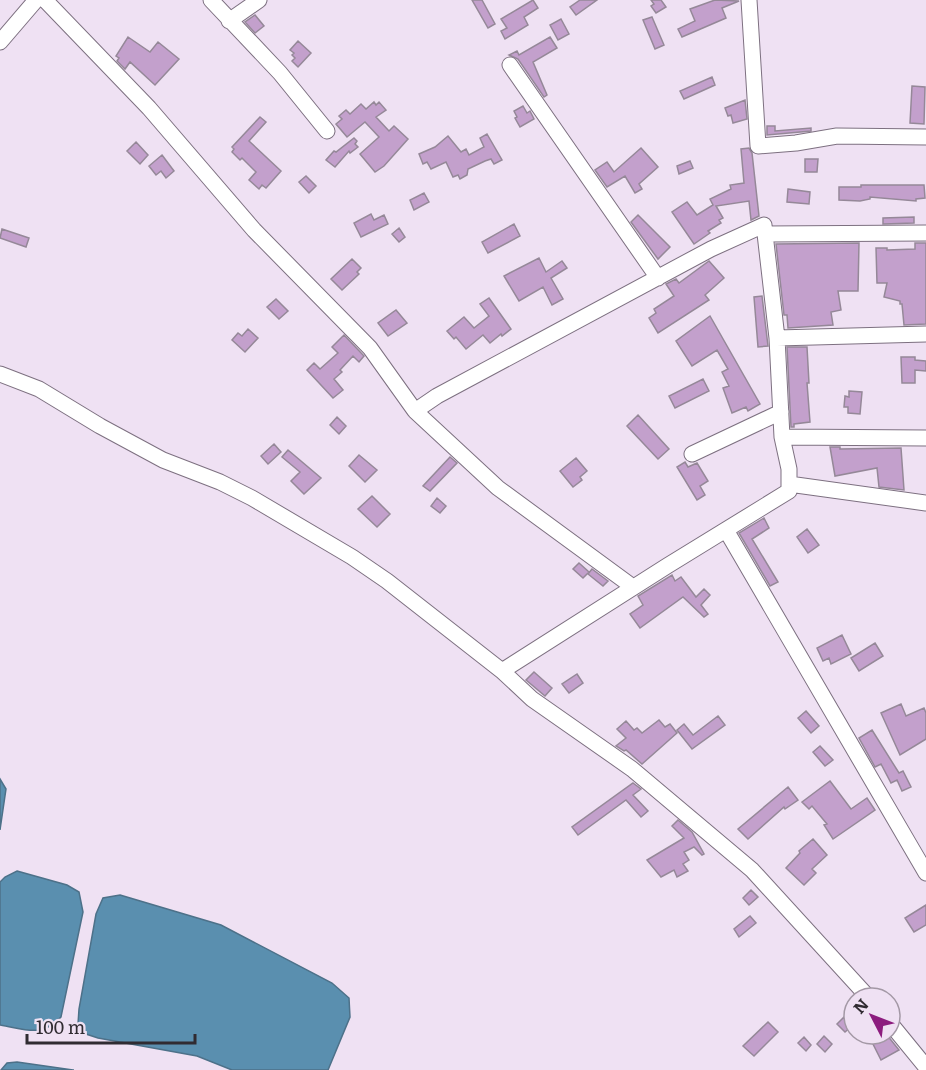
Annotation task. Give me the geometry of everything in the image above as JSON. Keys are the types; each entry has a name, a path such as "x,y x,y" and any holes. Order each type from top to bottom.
{"street":[{"path":"0,42 36,0"},
{"path":"45,0 148,108 254,230 370,348 415,411 498,488 633,587"},
{"path":"211,0 280,73 327,131"},
{"path":"229,21 259,0"},
{"path":"749,0 758,146 837,136 926,137"},
{"path":"510,65 658,278"},
{"path":"415,411 437,396 711,249 764,225 777,338 782,437 789,469 789,491 502,671"},
{"path":"765,234 926,232"},
{"path":"777,338 926,334"},
{"path":"0,374 39,389 163,460 241,493 352,556 422,607 502,671 532,699 632,769 752,870 858,986"},
{"path":"692,454 781,411"},
{"path":"782,437 926,438"},
{"path":"789,484 926,503"},
{"path":"726,530 926,873"},
{"path":"902,1038 926,1067"}],"water":[{"path":"0,779 6,789 0,830"},
{"path":"17,871 67,885 79,892 83,912 61,1017 54,1024 40,1030 25,1030 0,1025 0,882"},
{"path":"120,895 221,925 332,983 349,998 350,1017 328,1070 232,1070 197,1056 86,1034 78,1024 79,1009 96,914 103,898"},
{"path":"17,1062 73,1070 1,1070 7,1063"}],"building":[{"path":"472,0 482,0 495,24 488,28"},
{"path":"533,0 538,8 524,17 528,25 505,39 501,31 507,28 501,19"},
{"path":"580,0 597,0 576,15 570,7"},
{"path":"651,0 661,0 666,7 656,13 651,6 654,4"},
{"path":"715,0 739,1 722,8 726,18 682,37 678,29 695,21 690,9"},
{"path":"255,15 264,26 255,33 245,22"},
{"path":"652,17 664,45 655,49 643,20"},
{"path":"561,19 569,34 558,40 550,25"},
{"path":"128,37 150,52 158,42 179,59 155,85 130,62 125,69 117,61 119,58 116,56"},
{"path":"550,37 557,48 533,62 547,95 544,97 518,59 509,55 517,51 519,55"},
{"path":"298,41 311,53 298,67 292,61 295,58 292,55 294,53 290,50"},
{"path":"712,77 715,85 684,99 680,91"},
{"path":"912,86 925,87 924,124 910,123"},
{"path":"745,100 747,119 733,123 731,115 728,116 725,108"},
{"path":"374,102 376,105 379,102 386,110 376,117 389,131 394,126 408,139 384,166 375,172 360,154 379,137 365,122 347,137 336,124 342,119 339,116 346,110 350,114 361,104 366,109"},
{"path":"523,106 527,113 530,111 534,119 520,127 514,111"},
{"path":"260,117 266,122 249,141 281,171 266,188 262,185 259,189 249,180 256,172 232,152 234,149 232,147"},
{"path":"767,126 775,126 775,131 811,128 811,131 767,135"},
{"path":"487,134 502,160 494,164 491,159 485,161 468,169 467,175 460,179 458,175 453,177 446,162 431,169 427,162 423,164 419,154 435,147 448,136 461,152 466,149 469,155 484,147 480,138"},
{"path":"354,138 358,147 350,153 349,151 335,167 326,160 334,151 336,152"},
{"path":"136,142 148,155 140,164 127,151"},
{"path":"641,148 658,167 639,184 642,189 635,193 625,176 607,187 595,170 607,162 614,172"},
{"path":"749,148 752,153 759,216 751,220 749,201 716,206 723,218 719,220 721,223 694,244 672,212 687,202 697,215 713,205 710,199 731,189 730,185 744,183 741,149"},
{"path":"162,155 174,171 166,178 161,171 156,175 149,166"},
{"path":"805,159 818,159 817,172 805,172"},
{"path":"690,161 693,168 679,174 677,166"},
{"path":"306,176 316,186 309,193 299,182"},
{"path":"861,185 924,185 925,198 916,199 916,201 870,197 870,199 860,201 839,200 839,187 861,187"},
{"path":"788,189 810,192 809,204 787,202"},
{"path":"424,193 429,202 414,210 410,200"},
{"path":"371,214 374,220 384,215 388,224 361,237 354,223"},
{"path":"638,215 670,247 658,259 631,222"},
{"path":"914,217 914,223 883,224 883,218"},
{"path":"514,224 520,236 488,253 482,242"},
{"path":"399,228 405,237 399,242 392,234"},
{"path":"2,229 29,238 26,247 0,238"},
{"path":"859,243 858,291 838,291 841,310 831,312 833,325 788,328 787,315 784,315 776,244"},
{"path":"915,243 926,243 926,324 904,325 902,304 900,301 884,297 887,283 877,283 876,248 915,249"},
{"path":"539,258 546,272 562,261 567,268 551,278 563,299 552,305 543,287 519,301 504,276"},
{"path":"352,259 361,268 357,272 359,274 342,290 331,279"},
{"path":"709,261 724,278 705,295 709,300 658,333 649,318 656,313 654,309 674,296 666,284 676,279 679,283"},
{"path":"762,296 768,346 758,347 754,297"},
{"path":"489,298 511,329 490,343 483,335 466,349 456,337 454,339 447,331 464,317 474,328 489,316 480,304"},
{"path":"276,299 288,311 279,319 267,307"},
{"path":"396,310 407,323 388,336 378,323"},
{"path":"710,316 760,404 748,411 746,407 732,413 723,388 729,386 722,372 728,369 717,350 692,366 676,341"},
{"path":"248,329 258,338 245,352 232,340 238,333 242,336"},
{"path":"344,335 364,356 359,362 353,356 340,370 342,372 334,379 343,390 333,398 307,370 314,363 320,369 338,353 332,347"},
{"path":"787,347 807,347 810,422 794,424 794,427 791,427"},
{"path":"901,357 915,357 915,360 926,361 926,371 915,370 915,383 902,383"},
{"path":"703,379 709,391 675,408 669,396"},
{"path":"849,391 862,392 860,414 848,413 848,407 844,407 845,396 849,397"},
{"path":"638,415 669,449 658,459 627,426"},
{"path":"337,417 346,426 339,434 330,425"},
{"path":"274,444 281,452 268,464 261,456"},
{"path":"830,447 840,447 840,449 901,448 904,490 879,487 877,468 835,476"},
{"path":"288,450 321,478 304,494 291,481 300,472 282,457"},
{"path":"359,455 377,470 365,482 349,466"},
{"path":"450,457 457,463 430,491 423,486"},
{"path":"576,458 587,471 580,477 582,480 573,487 560,471"},
{"path":"685,462 688,467 697,463 708,481 700,486 705,495 697,500 677,467"},
{"path":"372,496 390,514 377,527 358,509"},
{"path":"437,498 446,506 440,513 431,506"},
{"path":"764,518 769,528 752,539 778,582 770,586 739,533"},
{"path":"807,529 819,545 808,553 797,537"},
{"path":"579,563 589,572 583,578 573,569"},
{"path":"592,569 608,581 603,586 588,574"},
{"path":"672,575 675,581 681,577 696,597 704,589 710,595 701,605 708,614 704,617 683,597 640,628 630,614 643,605 638,596"},
{"path":"842,635 851,654 831,664 829,658 823,661 817,648"},
{"path":"875,643 883,656 859,671 851,658"},
{"path":"534,672 552,688 545,696 526,680"},
{"path":"577,674 583,683 569,693 562,684"},
{"path":"901,704 906,716 924,708 926,739 900,755 881,713"},
{"path":"806,711 819,726 811,733 798,718"},
{"path":"718,716 725,725 692,749 677,730 684,724 693,735"},
{"path":"659,720 665,727 670,724 677,733 642,764 626,750 616,746 626,738 617,729 626,721 634,730 637,728 642,733"},
{"path":"872,730 899,773 903,771 911,787 902,791 897,780 891,783 881,764 875,767 859,738"},
{"path":"820,746 833,760 825,766 813,752"},
{"path":"830,781 851,809 867,798 875,810 833,839 824,825 827,824 812,806 809,809 802,802"},
{"path":"633,783 641,789 633,795 648,811 641,817 626,800 578,835 572,827"},
{"path":"788,787 798,800 785,809 784,807 748,839 738,829"},
{"path":"678,820 692,832 704,854 702,855 694,847 684,852 689,860 683,864 688,871 677,877 674,870 661,877 647,860 684,838 672,826"},
{"path":"813,839 827,855 812,869 816,873 804,885 786,868 800,853 799,851"},
{"path":"751,890 758,897 749,905 743,898"},
{"path":"926,905 926,925 914,932 905,918"},
{"path":"750,916 756,923 739,937 734,929"},
{"path":"842,1019 842,1029 837,1024"},
{"path":"768,1022 778,1032 754,1056 743,1046"},
{"path":"824,1036 832,1044 825,1052 817,1044"},
{"path":"804,1037 811,1045 806,1051 798,1043"},
{"path":"874,1046 896,1046 899,1050 881,1060"}]}
